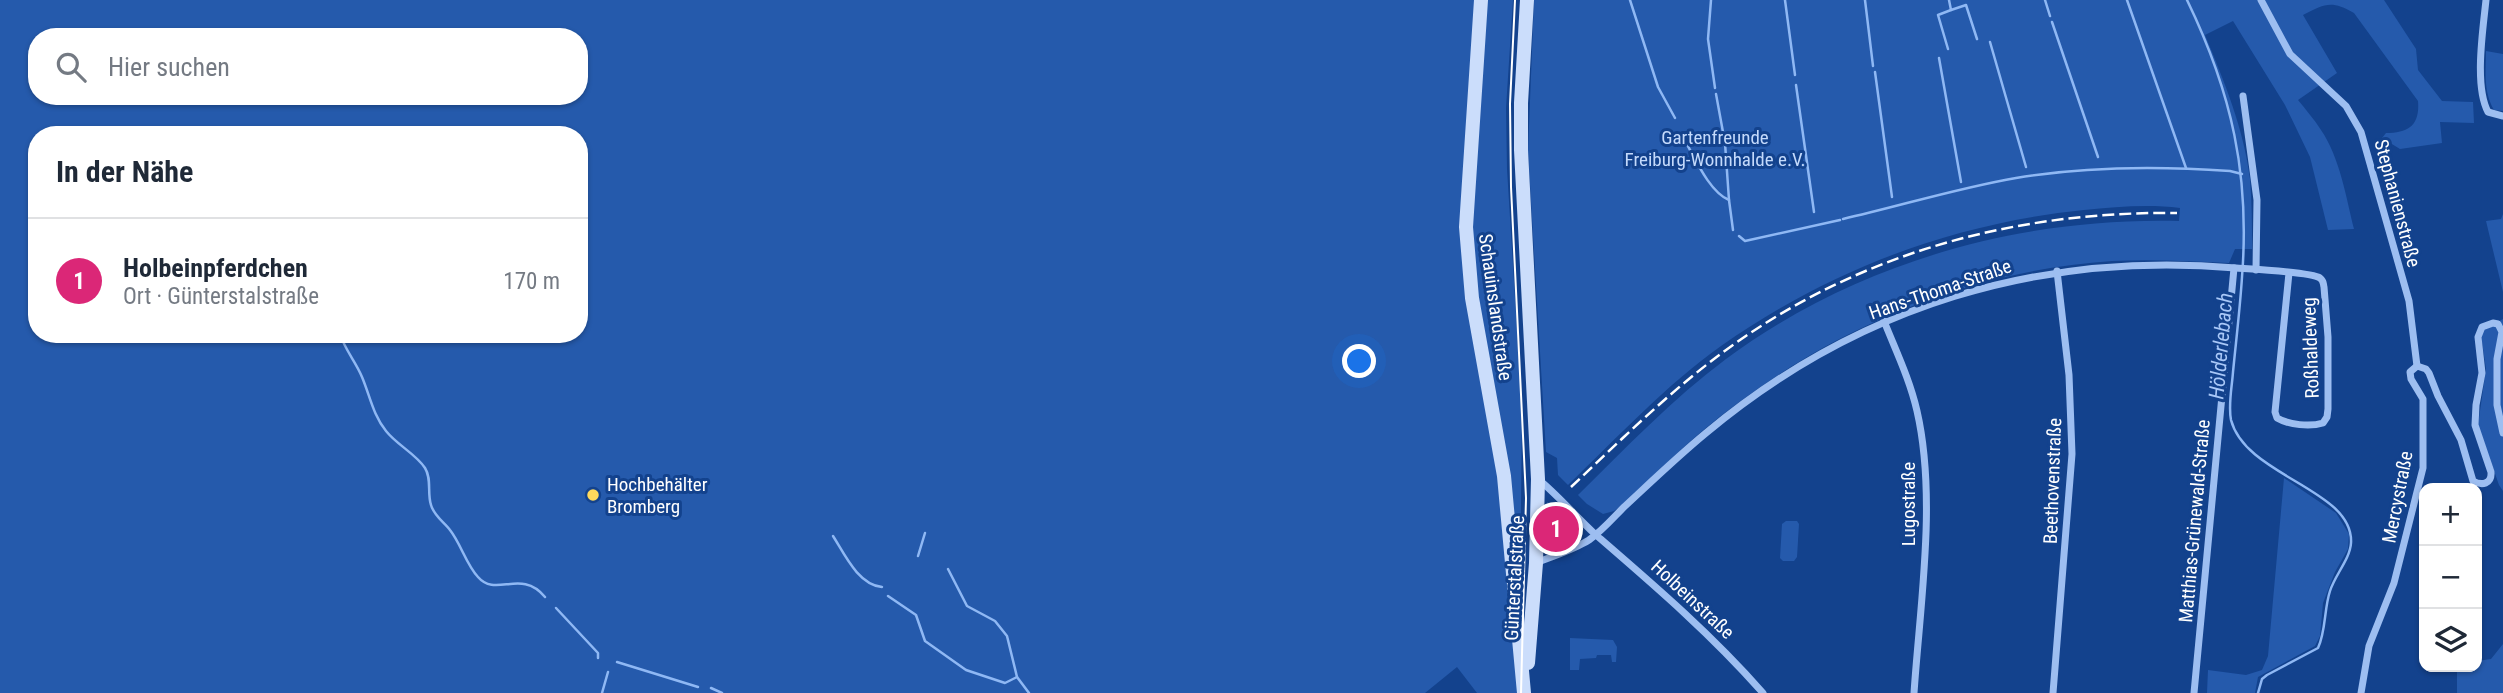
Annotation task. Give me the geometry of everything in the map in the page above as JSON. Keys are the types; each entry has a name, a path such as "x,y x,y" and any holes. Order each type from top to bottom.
{"main road":[{"name":"Schauinslandstraße","path":"1480,0 1465,227 1472,298 1504,475 1517,618"},
{"name":"Schauinslandstraße","path":"1527,0 1521,92 1521,150 1538,479"},
{"name":"Günterstalstraße","path":"1524,686 1536,563 1538,479"},
{"name":"Günterstalstraße","path":"1517,618 1524,686"}],"street":[{"name":"Stephanienstraße","path":"2261,0 2290,54 2346,106 2361,132 2409,301 2417,366"},
{"path":"2486,0 2481,63 2483,96 2488,112 2503,116"},
{"path":"2243,96 2256,185 2252,269"},
{"name":"Hans-Thoma-Straße","path":"1596,534 1683,453 1749,400 1821,354 1884,321 1984,286 2057,271 2157,264 2236,268"},
{"name":"Roßhaldeweg","path":"2236,268 2252,269 2289,273 2316,276 2320,278 2324,287 2328,337 2328,409 2326,421 2319,425 2283,421 2277,418 2275,412 2289,273"},
{"name":"Matthias-Grünewald-Straße","path":"2194,693 2236,268"},
{"name":"Beethovenstraße","path":"2053,693 2072,454 2069,375 2057,271"},
{"name":"Lugostraße","path":"1884,321 1909,383 1923,440 1927,502 1914,693"},
{"path":"2417,366 2429,373 2461,439 2473,481 2487,483 2491,472 2475,425 2482,373 2478,337 2482,327 2498,324 2502,332 2497,359 2497,405 2503,433"},
{"name":"Mercystraße","path":"2361,693 2367,654 2394,583 2423,468 2423,399 2410,376 2410,372 2417,366"},
{"name":"Holbeinstraße","path":"1538,479 1708,633 1763,693"},
{"path":"1536,563 1587,541 1596,534"}],"green space":[{"path":"0,0 1513,0 1506,108 1507,169 1522,411 1519,693 1477,693 1457,667 1425,693 0,693"},
{"name":"Gartenfreunde Freiburg-Wonnhalde e.V.","path":"1534,0 2384,0 2416,49 2418,70 2442,101 2473,102 2474,123 2440,122 2442,143 2400,149 2382,138 2386,133 2407,129 2415,122 2418,101 2354,13 2339,6 2328,5 2303,15 2337,73 2298,100 2328,141 2342,178 2354,229 2328,230 2310,157 2285,105 2233,21 2205,35 2226,88 2247,160 2252,205 2252,249 2235,249 2229,263 2127,260 2056,267 2000,278 1893,314 1792,366 1745,397 1701,432 1622,505 1603,514 1578,495 1650,424 1726,359 1776,325 1829,296 1884,272 1941,252 2059,227 2179,221 2180,208 2120,207 2035,216 1940,239 1849,273 1762,319 1701,361 1643,412 1568,485 1558,475 1557,458 1546,452 1528,151"},
{"path":"2486,51 2503,54 2503,111 2494,110 2488,96"},
{"path":"2503,214 2503,292 2486,221 2501,219"},
{"path":"2503,319 2503,491 2478,425 2486,369 2481,335 2484,329"},
{"path":"2284,478 2336,513 2349,534 2348,549 2335,572 2323,603 2320,636 2315,646 2258,677 2255,693 2207,693 2208,670 2246,675 2262,670 2268,656"},
{"path":"1547,502 1581,533 1578,540 1547,549"},
{"path":"1786,521 1797,521 1799,524 1797,557 1794,561 1783,561 1780,558 1782,524"},
{"path":"1570,638 1613,640 1617,647 1616,662 1612,662 1611,655 1597,655 1596,658 1580,659 1579,670 1570,670"},
{"path":"2503,644 2503,693 2457,693 2457,672 2482,672 2482,660 2491,659"}],"waterway":[{"path":"1630,0 1658,87 1675,118"},
{"path":"1711,0 1708,39 1715,88"},
{"path":"1785,0 1795,75"},
{"path":"1865,0 1873,66"},
{"path":"1949,0 1951,10 1966,5 1977,39"},
{"path":"2045,0 2050,16"},
{"path":"2127,0 2186,168"},
{"name":"Hölderlebach","path":"2187,0 2216,68 2240,169 2244,240 2230,402 2231,420 2241,439 2256,456 2336,509 2347,525 2351,543 2330,591 2318,648 2267,675 2262,679 2258,693"},
{"path":"1948,49 1938,15 1951,10"},
{"path":"2052,22 2098,157"},
{"path":"1990,42 2026,167"},
{"path":"1939,58 1961,182"},
{"path":"1875,72 1892,197"},
{"path":"1796,85 1814,212"},
{"path":"1716,94 1725,143 1729,200"},
{"path":"1683,137 1709,182 1729,200 1733,230"},
{"path":"1843,219 1973,187 2043,174 2149,168 2230,171 2242,174"},
{"path":"1739,236 1745,241 1840,220"},
{"path":"344,343 360,372 382,425 390,436 425,468 432,509 448,527 474,572 485,583 527,585 545,597"},
{"path":"918,556 925,533"},
{"path":"833,536 859,574 873,585 882,587"},
{"path":"948,569 967,606 995,621 1007,636 1017,677 1029,693"},
{"path":"888,596 916,615 925,641 966,670 1005,683 1017,677"},
{"path":"556,608 598,653 598,658"},
{"path":"617,662 698,687"},
{"path":"602,693 608,672"},
{"path":"711,688 722,693"}],"tram line":[{"path":"1515,0 1510,104 1511,187 1526,498 1521,693"}],"railway":[{"path":"1571,487 1702,368 1773,318 1826,289 1881,265 1938,245 1996,230 2055,220 2116,214 2177,213"}],"place":[{"name":"Hochbehälter Bromberg","path":"593,495"},
{"name":"Holbeinpferdchen","path":"1556,529"}]}
